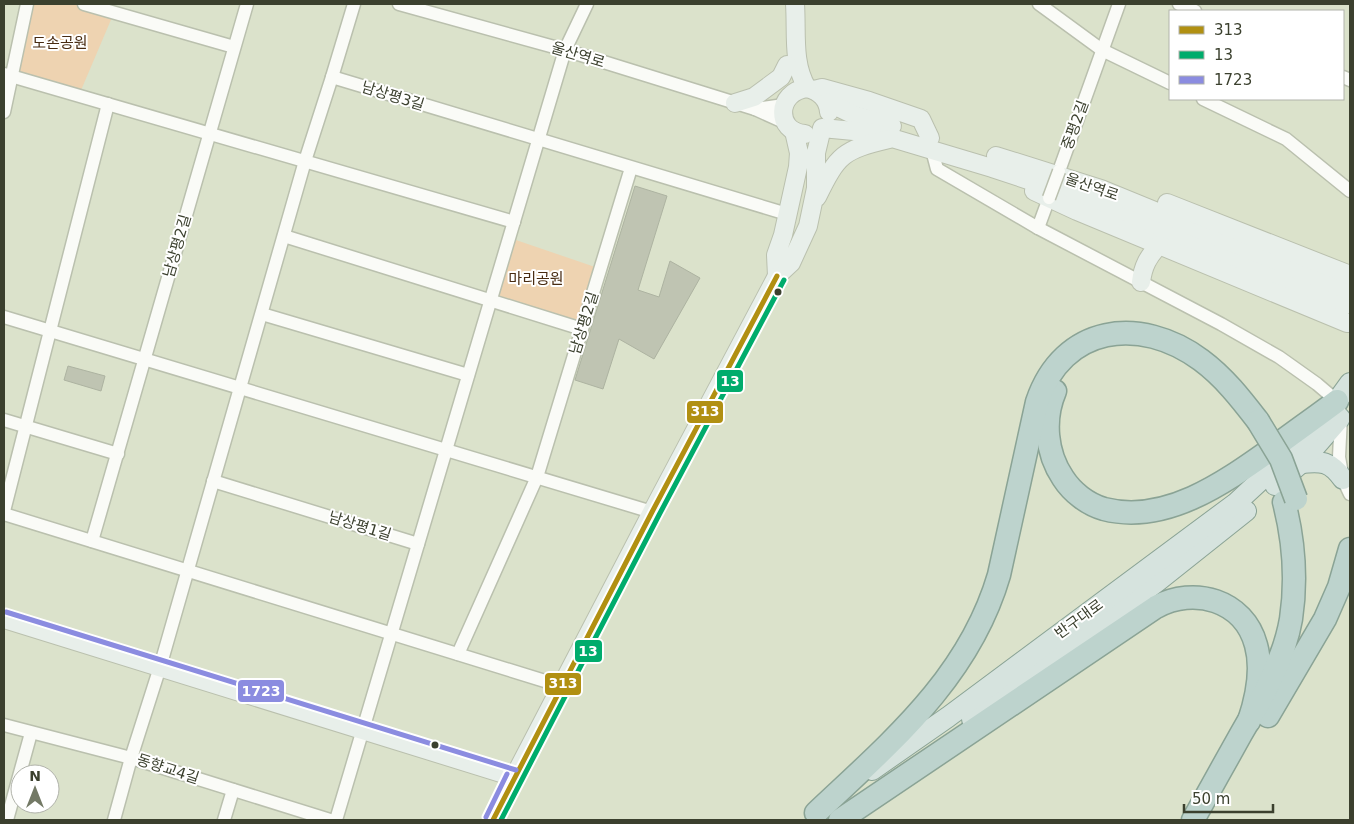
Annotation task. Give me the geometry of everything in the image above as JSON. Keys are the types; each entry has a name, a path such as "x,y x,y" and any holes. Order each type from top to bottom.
{"highway":[{"path":"819,818 918,714 946,681 971,643 999,575 1037,402 1048,376 1064,356 1079,345 1104,335 1133,333 1153,336 1174,344 1200,360 1224,380 1254,424 1290,500 1304,537 1304,595 1292,661 1276,701"},
{"path":"1254,424 1196,371 1160,350 1130,344 1101,348 1074,364 1067,371 1056,389 1050,406 1048,423 1049,444 1054,463 1072,490 1085,500 1100,507 1121,512 1144,512 1170,506 1218,484 1343,408"},
{"path":"1193,820 1272,676 1287,636 1291,619 1294,587 1290,500"},
{"path":"1207,820 1329,612 1339,587 1350,549"},
{"path":"840,820 1156,607 1176,598 1199,597 1222,604 1240,617 1252,632 1258,651 1259,670 1258,690 1249,721"}],"main road":[{"path":"777,276 776,255 784,235 795,187 799,153 783,112 787,65 785,4"},
{"path":"493,820 561,686 777,276 791,263 808,226 816,188 816,153 822,128 829,114 816,93 800,76 797,65 795,4"},
{"path":"735,103 754,97 781,77 787,65"},
{"path":"785,102 792,93 799,89 816,93"},
{"name":"울산역로","path":"816,93 854,115 931,144 1101,189 1347,298"},
{"path":"790,127 808,134 822,128"},
{"name":"울산역로","path":"822,128 875,133 892,138 931,144"},
{"path":"813,207 829,172 843,156 863,145 892,138"},
{"path":"994,162 1060,168 1091,174 1350,276"},
{"path":"994,162 1049,198 1347,324 1350,323"},
{"path":"1141,282 1143,267 1159,245"},
{"name":"반구대로","path":"819,818 1158,581 1233,522 1301,463 1343,408 1350,383"},
{"name":"반구대로","path":"819,818 868,773 948,717 1236,504 1303,441 1343,408"},
{"path":"1301,463 1317,462 1328,464 1335,468 1346,487"},
{"path":"4,619 514,777"}],"street":[{"path":"4,112 8,75 27,4"},
{"path":"84,4 234,47"},
{"path":"210,133 247,4"},
{"path":"114,820 188,571 305,161 354,4"},
{"name":"울산역로","path":"399,4 565,50 735,103 756,110 790,127"},
{"path":"336,820 565,50 587,4"},
{"path":"1039,4 1102,50 1169,83"},
{"name":"중평2길","path":"1038,228 1119,4"},
{"path":"1179,4 1193,10"},
{"path":"8,75 514,222"},
{"name":"남상평3길","path":"332,77 788,214"},
{"path":"1205,100 1286,139 1350,191"},
{"path":"756,110 785,102"},
{"path":"108,104 4,512 561,686"},
{"name":"남상평2길","path":"118,454 210,133"},
{"path":"931,144 937,169 1038,228 1221,324 1279,357 1317,384 1343,408 1340,457 1346,487"},
{"name":"남상평2길","path":"537,477 631,168"},
{"path":"284,236 582,329"},
{"path":"262,314 468,375"},
{"path":"4,317 652,512"},
{"path":"4,420 118,454 92,541"},
{"path":"458,654 537,477"},
{"name":"남상평1길","path":"213,481 418,544"},
{"name":"동향교4길","path":"4,725 131,758 330,820"},
{"path":"7,820 7,804 31,733"},
{"path":"224,820 233,790"}],"green space":[{"name":"도손공원","path":"30,4 73,4 113,15 79,95 15,73"},
{"name":"마리공원","path":"513,239 598,268 580,323 495,298"}],"building":[{"path":"635,186 667,196 638,290 659,297 670,261 700,278 654,359 619,339 603,389 575,380"},
{"path":"68,366 105,376 101,391 64,380"}],"transit line":[{"name":"313","path":"493,820 652,512 777,276"},
{"name":"13","path":"501,820 659,515 784,280"},
{"name":"1723","path":"6,612 516,770"},
{"name":"1723","path":"486,817 507,774"}]}
